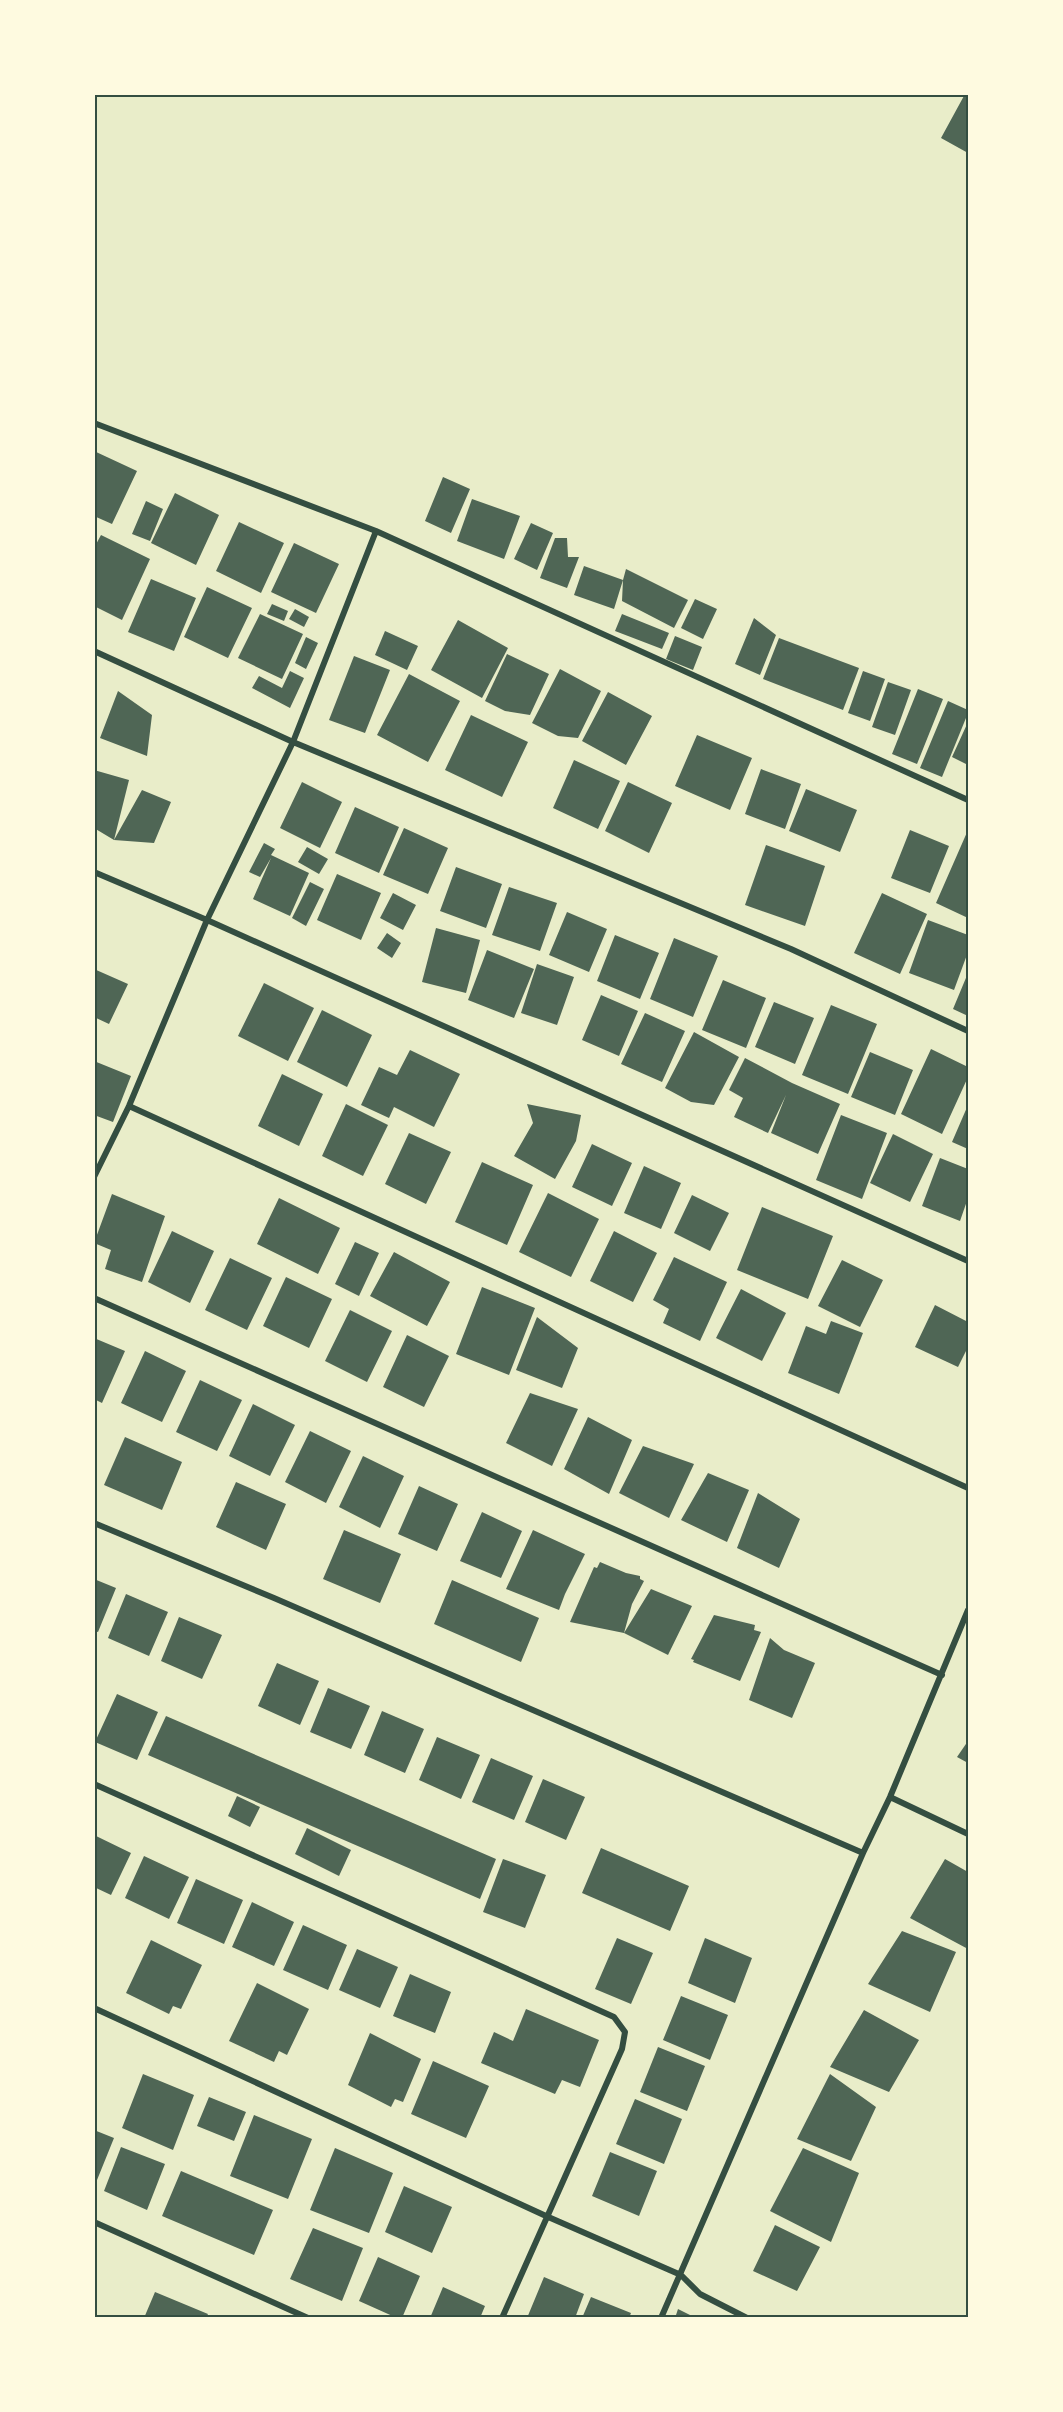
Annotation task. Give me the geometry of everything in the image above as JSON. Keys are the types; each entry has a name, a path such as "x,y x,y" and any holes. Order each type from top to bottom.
{"street":[{"path":"94,423 376,531 969,800"},
{"path":"94,1177 129,1106 207,920 293,742 376,531"},
{"path":"94,651 293,742 791,948 969,1031"},
{"path":"94,872 207,920 969,1261"},
{"path":"129,1106 969,1488"},
{"path":"94,1298 942,1675"},
{"path":"94,1523 274,1598 863,1853"},
{"path":"661,2318 863,1853 890,1797 969,1610"},
{"path":"94,1784 614,2017 625,2032 622,2049 502,2318"},
{"path":"890,1797 969,1834"},
{"path":"94,2008 546,2216 681,2275 700,2294 747,2318"},
{"path":"94,2222 308,2318"}],"building":[{"path":"965,94 968,94 968,153 941,138"},
{"path":"94,451 137,471 112,524 94,516"},
{"path":"443,477 470,489 451,533 425,521"},
{"path":"175,493 219,515 196,565 151,543"},
{"path":"472,499 520,516 504,559 457,541"},
{"path":"146,501 163,509 150,541 132,534"},
{"path":"239,522 284,543 261,593 216,571"},
{"path":"531,523 553,533 537,570 514,559"},
{"path":"101,535 150,559 122,620 94,606 94,548"},
{"path":"555,538 567,538 568,557 579,557 567,588 540,578"},
{"path":"294,543 339,564 316,613 271,592"},
{"path":"584,566 623,580 614,609 574,595"},
{"path":"626,569 688,600 674,628 622,601"},
{"path":"151,579 196,598 174,651 128,632"},
{"path":"207,587 252,608 228,658 184,637"},
{"path":"695,599 717,609 703,639 681,628"},
{"path":"272,604 288,611 284,621 267,614"},
{"path":"295,609 309,617 304,627 289,619"},
{"path":"260,614 303,634 282,679 238,658"},
{"path":"622,614 669,633 662,649 615,631"},
{"path":"754,618 776,635 760,675 735,664"},
{"path":"458,620 508,648 482,698 431,670"},
{"path":"385,631 418,646 407,670 375,655"},
{"path":"675,636 702,647 693,670 666,659"},
{"path":"306,637 318,643 306,669 295,663"},
{"path":"779,638 859,668 843,710 763,679"},
{"path":"507,654 549,674 530,715 505,711 485,701"},
{"path":"354,656 390,670 365,733 329,720"},
{"path":"560,669 601,691 578,738 558,736 532,723"},
{"path":"290,671 304,678 290,708 252,688 259,676 282,688"},
{"path":"863,671 885,679 870,721 848,713"},
{"path":"409,674 460,701 428,762 377,735"},
{"path":"888,682 911,690 895,735 872,727"},
{"path":"918,689 943,699 917,764 892,754"},
{"path":"118,691 152,715 147,756 100,738"},
{"path":"608,692 652,716 626,765 582,741"},
{"path":"948,701 968,710 968,713 942,777 920,768"},
{"path":"471,715 528,742 502,797 445,770"},
{"path":"968,722 968,765 952,757"},
{"path":"697,735 752,758 730,810 675,786"},
{"path":"574,760 620,781 598,829 553,808"},
{"path":"761,769 801,784 785,829 745,814"},
{"path":"94,770 129,780 114,840 94,828"},
{"path":"302,782 342,802 320,848 280,828"},
{"path":"628,782 672,803 649,853 605,831"},
{"path":"806,789 857,810 840,852 789,831"},
{"path":"142,790 171,802 154,843 114,840"},
{"path":"355,807 399,827 379,873 335,853"},
{"path":"404,828 448,848 428,894 383,875"},
{"path":"910,830 949,846 930,893 891,878"},
{"path":"968,830 968,918 936,903"},
{"path":"264,843 275,849 271,855 309,873 290,916 253,899 271,858 260,877 249,872"},
{"path":"766,845 825,866 805,926 745,905"},
{"path":"307,847 328,859 319,874 298,862"},
{"path":"456,867 502,884 486,928 440,911"},
{"path":"337,874 381,893 361,940 317,920"},
{"path":"310,882 324,889 306,926 292,918"},
{"path":"509,887 557,903 540,951 492,935"},
{"path":"393,893 416,905 403,930 380,918"},
{"path":"882,893 927,914 900,974 854,953"},
{"path":"567,912 607,929 589,972 549,955"},
{"path":"928,920 968,935 968,952 954,990 909,973"},
{"path":"436,928 480,940 466,993 422,982"},
{"path":"387,933 401,943 392,958 377,948"},
{"path":"615,935 659,953 640,999 597,981"},
{"path":"674,938 718,956 693,1017 650,999"},
{"path":"487,950 534,969 514,1018 468,1000"},
{"path":"537,964 574,977 557,1025 521,1013"},
{"path":"94,969 128,984 109,1024 94,1017"},
{"path":"968,973 968,1016 953,1009"},
{"path":"723,980 766,998 746,1048 702,1030"},
{"path":"264,983 314,1008 288,1061 238,1036"},
{"path":"601,995 638,1011 619,1056 582,1040"},
{"path":"774,1002 814,1018 795,1064 755,1047"},
{"path":"831,1005 877,1024 848,1094 802,1075"},
{"path":"322,1010 372,1035 347,1087 297,1062"},
{"path":"645,1013 685,1031 662,1082 621,1064"},
{"path":"694,1032 739,1057 714,1105 691,1102 665,1088"},
{"path":"931,1049 968,1067 968,1077 942,1134 901,1114"},
{"path":"410,1050 460,1074 434,1127 394,1107 389,1118 361,1105 379,1067 397,1075"},
{"path":"870,1052 913,1070 895,1115 851,1097"},
{"path":"745,1058 792,1083 840,1104 818,1154 771,1133 786,1095 768,1133 734,1117 743,1098 729,1090"},
{"path":"94,1061 131,1076 113,1122 94,1115"},
{"path":"282,1074 323,1094 299,1146 258,1126"},
{"path":"346,1104 388,1125 363,1176 322,1156"},
{"path":"527,1104 581,1115 576,1141 555,1179 514,1156 533,1123"},
{"path":"968,1105 968,1149 952,1142"},
{"path":"841,1115 887,1133 862,1199 816,1180"},
{"path":"409,1133 451,1152 426,1204 385,1184"},
{"path":"893,1134 933,1154 910,1202 870,1183"},
{"path":"592,1144 632,1163 612,1206 572,1187"},
{"path":"940,1158 968,1169 968,1198 960,1221 922,1206"},
{"path":"482,1162 533,1185 507,1245 455,1222"},
{"path":"644,1166 681,1183 661,1229 624,1213"},
{"path":"548,1193 599,1219 571,1277 519,1252"},
{"path":"112,1194 165,1216 142,1282 105,1269 111,1250 94,1243"},
{"path":"692,1195 729,1213 710,1251 674,1233"},
{"path":"279,1198 340,1228 318,1274 257,1244"},
{"path":"762,1207 833,1236 808,1299 737,1270"},
{"path":"172,1231 214,1251 190,1303 148,1282"},
{"path":"614,1231 657,1253 633,1302 590,1281"},
{"path":"355,1242 379,1253 359,1296 335,1284"},
{"path":"394,1252 450,1282 427,1326 370,1296"},
{"path":"674,1257 727,1282 700,1341 663,1323 669,1309 653,1300"},
{"path":"230,1258 272,1278 247,1330 205,1310"},
{"path":"842,1260 883,1280 860,1327 818,1306"},
{"path":"286,1277 332,1299 309,1348 263,1326"},
{"path":"482,1287 535,1308 509,1375 456,1354"},
{"path":"741,1289 786,1313 762,1361 716,1338"},
{"path":"935,1305 968,1322 968,1347 958,1367 915,1347"},
{"path":"350,1310 392,1331 367,1382 325,1361"},
{"path":"537,1317 578,1348 562,1388 516,1370"},
{"path":"831,1321 863,1333 839,1394 788,1373 806,1326 826,1334"},
{"path":"407,1335 449,1356 424,1407 383,1387"},
{"path":"94,1338 125,1351 102,1403 94,1399"},
{"path":"145,1351 186,1371 162,1422 121,1403"},
{"path":"200,1380 242,1400 217,1451 176,1432"},
{"path":"530,1393 578,1409 552,1466 506,1443"},
{"path":"253,1404 295,1425 270,1476 229,1456"},
{"path":"588,1417 632,1440 609,1494 564,1469"},
{"path":"310,1431 351,1451 326,1503 285,1482"},
{"path":"125,1437 182,1462 162,1510 104,1485"},
{"path":"643,1446 694,1464 669,1518 619,1493"},
{"path":"363,1456 404,1476 380,1528 339,1507"},
{"path":"708,1473 749,1490 727,1542 681,1520"},
{"path":"236,1482 286,1504 266,1550 216,1527"},
{"path":"419,1486 458,1504 437,1551 398,1534"},
{"path":"758,1493 800,1519 779,1568 737,1548"},
{"path":"482,1512 522,1531 501,1578 460,1561"},
{"path":"344,1530 401,1554 380,1603 323,1579"},
{"path":"533,1530 585,1554 559,1610 506,1589"},
{"path":"600,1562 640,1576 640,1579 644,1581 632,1604 624,1633 570,1622 594,1567 597,1568"},
{"path":"94,1579 116,1588 98,1632 94,1631"},
{"path":"452,1580 539,1618 521,1662 434,1624"},
{"path":"651,1589 692,1606 668,1655 624,1633"},
{"path":"126,1594 168,1612 149,1656 108,1638"},
{"path":"714,1615 755,1625 754,1630 761,1632 740,1681 693,1662 694,1660 691,1659"},
{"path":"179,1617 222,1635 202,1679 161,1661"},
{"path":"770,1638 784,1650 815,1663 792,1718 749,1700"},
{"path":"277,1663 319,1681 300,1725 258,1706"},
{"path":"328,1688 370,1706 351,1749 310,1732"},
{"path":"117,1694 158,1712 137,1760 95,1742"},
{"path":"382,1711 424,1729 405,1773 364,1755"},
{"path":"166,1716 496,1859 480,1899 148,1755"},
{"path":"437,1737 480,1755 461,1799 419,1780"},
{"path":"968,1741 968,1763 957,1757"},
{"path":"491,1758 533,1776 514,1820 472,1802"},
{"path":"543,1779 585,1797 566,1840 525,1822"},
{"path":"237,1796 260,1807 250,1827 228,1816"},
{"path":"307,1828 351,1850 339,1876 295,1854"},
{"path":"94,1835 131,1853 111,1895 94,1887"},
{"path":"601,1848 689,1886 670,1931 582,1893"},
{"path":"144,1856 189,1877 169,1919 125,1898"},
{"path":"503,1859 546,1875 525,1928 483,1912"},
{"path":"945,1859 968,1872 968,1949 910,1918"},
{"path":"196,1879 243,1900 224,1944 177,1923"},
{"path":"252,1902 294,1922 274,1966 232,1947"},
{"path":"303,1925 347,1945 328,1990 283,1970"},
{"path":"902,1931 956,1952 930,2012 868,1984"},
{"path":"617,1938 653,1953 631,2004 595,1989"},
{"path":"705,1938 752,1958 735,2003 688,1983"},
{"path":"151,1940 202,1965 181,2009 173,2006 169,2014 126,1993"},
{"path":"357,1949 398,1967 380,2008 339,1990"},
{"path":"410,1974 451,1992 435,2033 393,2016"},
{"path":"257,1983 309,2009 287,2055 279,2051 274,2062 229,2041"},
{"path":"681,1996 728,2015 710,2060 663,2040"},
{"path":"526,2009 599,2040 580,2087 562,2080 555,2094 481,2063 494,2032 513,2041"},
{"path":"864,2010 919,2040 889,2092 830,2067"},
{"path":"370,2033 421,2059 403,2102 395,2099 391,2107 348,2085"},
{"path":"658,2047 705,2066 687,2111 640,2092"},
{"path":"433,2061 489,2086 466,2138 411,2114"},
{"path":"143,2074 194,2095 173,2150 122,2128"},
{"path":"830,2074 876,2107 851,2161 797,2139"},
{"path":"209,2097 246,2112 234,2141 197,2126"},
{"path":"635,2099 682,2119 664,2164 616,2144"},
{"path":"254,2115 312,2139 288,2199 230,2176"},
{"path":"94,2130 114,2138 95,2185 94,2185"},
{"path":"121,2147 165,2164 147,2210 104,2191"},
{"path":"335,2148 393,2173 369,2233 310,2210"},
{"path":"803,2148 859,2173 831,2242 770,2211"},
{"path":"610,2152 657,2171 639,2216 592,2196"},
{"path":"181,2171 273,2210 254,2255 162,2216"},
{"path":"404,2186 452,2207 432,2253 385,2232"},
{"path":"775,2225 820,2247 797,2291 753,2271"},
{"path":"313,2228 363,2248 342,2301 290,2279"},
{"path":"378,2257 420,2276 402,2318 397,2318 359,2301"},
{"path":"544,2277 584,2294 575,2318 527,2318"},
{"path":"443,2287 485,2306 480,2318 430,2318"},
{"path":"155,2292 208,2314 206,2318 144,2318"},
{"path":"591,2297 631,2313 629,2318 582,2318"},
{"path":"678,2309 696,2318 675,2318"}]}
